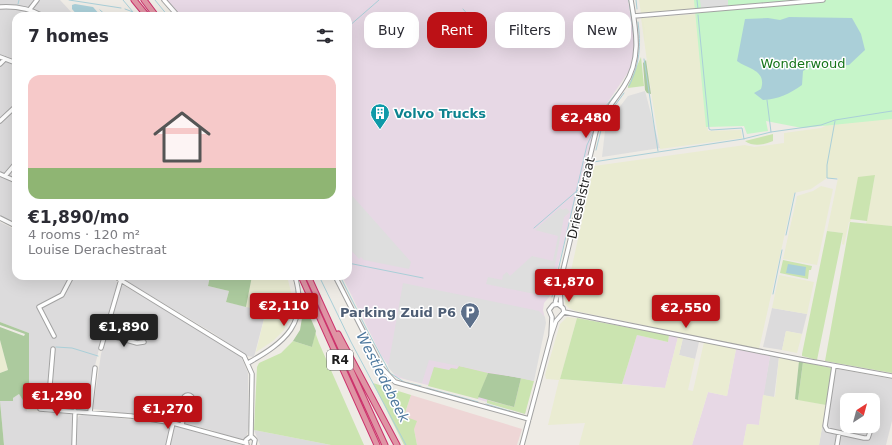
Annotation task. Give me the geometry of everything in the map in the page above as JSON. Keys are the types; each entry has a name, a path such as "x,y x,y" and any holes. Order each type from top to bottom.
{"highway":[{"path":"134,0 144,12"},
{"path":"144,0 153,12"},
{"name":"R4","path":"303,280 377,445"},
{"name":"R4","path":"310,280 385,445"},
{"path":"326,315 343,342 397,445"}],"street":[{"path":"30,9 37,0"},
{"path":"164,0 174,12"},
{"name":"Drieselstraat","path":"522,445 550,336 552,317 549,310 555,304 560,286 597,127 604,114 624,87 635,63 637,45 631,0"},
{"path":"634,16 823,0"},
{"path":"0,7 15,6 30,9 36,12"},
{"path":"0,57 12,62"},
{"path":"0,64 5,59"},
{"path":"0,121 12,110"},
{"path":"5,176 12,168"},
{"path":"0,174 12,179"},
{"path":"0,218 12,224"},
{"path":"54,336 39,307 62,295 70,280"},
{"path":"101,348 120,280"},
{"path":"124,280 244,356 252,374 251,436 255,439 254,445"},
{"path":"248,363 282,341 293,326 298,306 295,280"},
{"path":"337,280 382,368 394,382 529,419"},
{"name":"Drieselstraat","path":"550,336 559,318 564,312 561,306 560,286"},
{"path":"555,304 561,306"},
{"path":"564,312 802,360 892,376"},
{"path":"552,317 559,318"},
{"path":"105,334 137,343 144,342"},
{"path":"48,409 53,349"},
{"path":"834,366 825,426 827,430 839,432 837,445"},
{"path":"90,412 96,368"},
{"path":"182,425 186,405"},
{"path":"40,409 131,416 182,425 246,444 246,438 251,436"},
{"path":"74,445 75,411"},
{"path":"169,444 172,423"},
{"path":"844,433 868,438 870,433"}],"shaded area":[{"path":"0,0 60,0 71,12 12,12 12,222 0,216"},
{"name":"Volvo Trucks","path":"167,0 628,0 630,12 573,12 573,48 631,48 631,18 634,37 634,54 629,71 597,118 550,296 544,303 543,310 545,319 525,414 455,392 396,377 381,355 344,280 352,280 352,12 178,12"},
{"path":"700,0 728,0 728,6 701,8"},
{"path":"645,91 660,148 602,157 605,131 612,117 628,96"},
{"path":"352,196 411,262 409,269 364,260 361,257 359,259 352,251"},
{"path":"560,208 563,210 566,208 570,212 564,217 549,297 486,284 488,277 502,280 503,275 507,272 510,276 532,256 553,261 558,236 535,230"},
{"path":"0,222 12,228 12,280 114,280 118,282 104,328 93,374 88,408 86,410 29,406 29,333 0,322"},
{"path":"125,280 209,280 208,286 229,291 226,302 266,311 254,357 246,356 213,333"},
{"name":"Parking Zuid P6","path":"403,283 539,311 545,317 546,323 534,381 429,360 422,383 405,379 393,373 388,367"},
{"path":"123,285 241,356 248,373 249,426 247,435 244,439 238,440 211,430 169,419 93,409 101,354 120,287"},
{"path":"772,308 807,314 802,334 786,331 782,350 763,347"},
{"path":"637,335 668,342 669,335 678,337 665,388 622,384"},
{"path":"683,338 699,342 695,359 679,355"},
{"path":"736,349 770,356 759,425 747,424 743,445 692,445 708,392 727,396"},
{"path":"770,356 779,357 774,398 763,395"},
{"path":"832,368 892,379 892,421 886,445 819,445"},
{"path":"19,394 26,405 27,411 72,414 72,445 4,445 0,401 13,401 13,398"},
{"path":"411,395 522,429 517,445 417,445 414,429 404,416"},
{"path":"85,414 169,424 242,445 76,445 76,421 79,416"},
{"path":"254,430 290,437 331,445 260,445"}],"green space":[{"path":"639,0 696,0 697,9 641,14"},
{"name":"Wonderwoud","path":"694,0 892,0 892,119 802,128 766,121 768,131 747,134 744,126 706,127"},
{"path":"697,14 708,131 741,130 742,138 660,149 641,18"},
{"path":"641,57 644,86 628,88 628,86"},
{"path":"646,60 651,94 647,93 645,90 643,63"},
{"path":"892,116 892,226 866,224 875,176 849,222 844,245 842,244 843,233 827,231 838,178 827,178 811,189 794,193 759,349 575,311 565,304 565,298 594,166 745,145 754,147 784,143 784,133 821,128 835,121"},
{"path":"773,134 773,141 766,144 755,145 745,141"},
{"path":"875,175 867,221 850,219 858,177"},
{"path":"821,186 833,189 817,265 783,259 797,196 813,191"},
{"path":"850,222 892,226 892,373 825,361"},
{"path":"827,231 843,233 817,360 802,356 802,354"},
{"path":"783,260 812,266 811,270 809,270 808,279 780,273"},
{"path":"779,275 814,282 807,314 772,308"},
{"path":"209,280 251,280 246,307 226,302 229,291 208,286"},
{"path":"251,280 288,280 292,296 292,307 284,330 273,341 256,352 266,311 246,307"},
{"path":"304,306 306,307 316,331 312,347 293,341 300,330"},
{"path":"567,317 577,318 560,379 665,388 678,337 683,338 679,355 695,359 688,390 693,391 704,342 736,349 727,396 708,392 692,445 579,445 585,423 548,425 559,380 546,379 545,375 560,324"},
{"path":"577,318 669,335 668,342 637,335 622,384 560,379"},
{"path":"0,322 29,333 29,406 26,405 19,394 13,398 13,401 0,401 0,373 8,370 0,340 0,327 24,336 25,334 0,325"},
{"path":"786,331 802,334 797,353 782,350"},
{"path":"315,332 364,445 331,445 254,430 257,367 259,363 281,353 293,341 312,347"},
{"path":"0,340 8,370 0,373"},
{"path":"779,357 799,361 795,399 826,405 819,445 743,445 747,424 759,425 763,395 775,397"},
{"path":"799,361 803,362 798,400 795,399"},
{"path":"803,362 832,368 826,405 798,400"},
{"path":"459,366 488,373 478,399 428,386 434,367 449,370 451,368 457,369"},
{"path":"488,373 521,378 514,407 478,397"},
{"path":"521,378 534,381 525,414 487,403 487,400 514,407"},
{"path":"373,383 411,395 404,416 417,421 414,429 417,445 404,445"},
{"path":"0,401 4,445 0,445"}],"water":[{"path":"75,4 93,7 97,12 75,12 72,9 72,5"},
{"path":"789,17 852,18 861,34 865,50 849,65 810,67 803,71 802,85 784,96 763,100 754,93 761,89 762,83 759,74 737,61 745,19 768,18 780,20"},
{"path":"788,264 806,267 805,276 786,273"}],"waterway":[{"path":"18,4 19,0"},
{"path":"69,0 121,8"},
{"path":"123,0 133,12"},
{"path":"155,0 165,12"},
{"path":"352,24 379,0"},
{"path":"629,0 634,37"},
{"path":"636,0 637,9"},
{"path":"697,0 698,9"},
{"path":"125,9 133,12"},
{"path":"698,15 709,129 742,128 744,139"},
{"path":"629,86 633,78 639,54 638,22"},
{"path":"644,59 658,151"},
{"path":"630,70 632,64"},
{"path":"598,119 605,107 622,86"},
{"path":"602,128 608,115 624,93"},
{"path":"767,100 771,132"},
{"path":"594,158 593,162 743,139 771,132 821,125 835,120 892,111"},
{"path":"835,121 827,165 827,178 837,179"},
{"name":"Westledebeek","path":"552,297 587,145 595,128"},
{"path":"596,150 601,130"},
{"path":"534,228 578,190"},
{"path":"786,235 795,193"},
{"path":"773,294 782,250"},
{"name":"Westledebeek","path":"352,264 423,278"},
{"name":"Westledebeek","path":"321,280 351,342 406,445"},
{"path":"342,280 390,373 404,382 421,386"},
{"path":"56,347 72,348 98,356"},
{"path":"427,388 478,402"},
{"path":"486,404 519,414"}],"place":[{"name":"Volvo Trucks","path":"380,130"},
{"name":"Parking Zuid P6","path":"470,329"}]}
